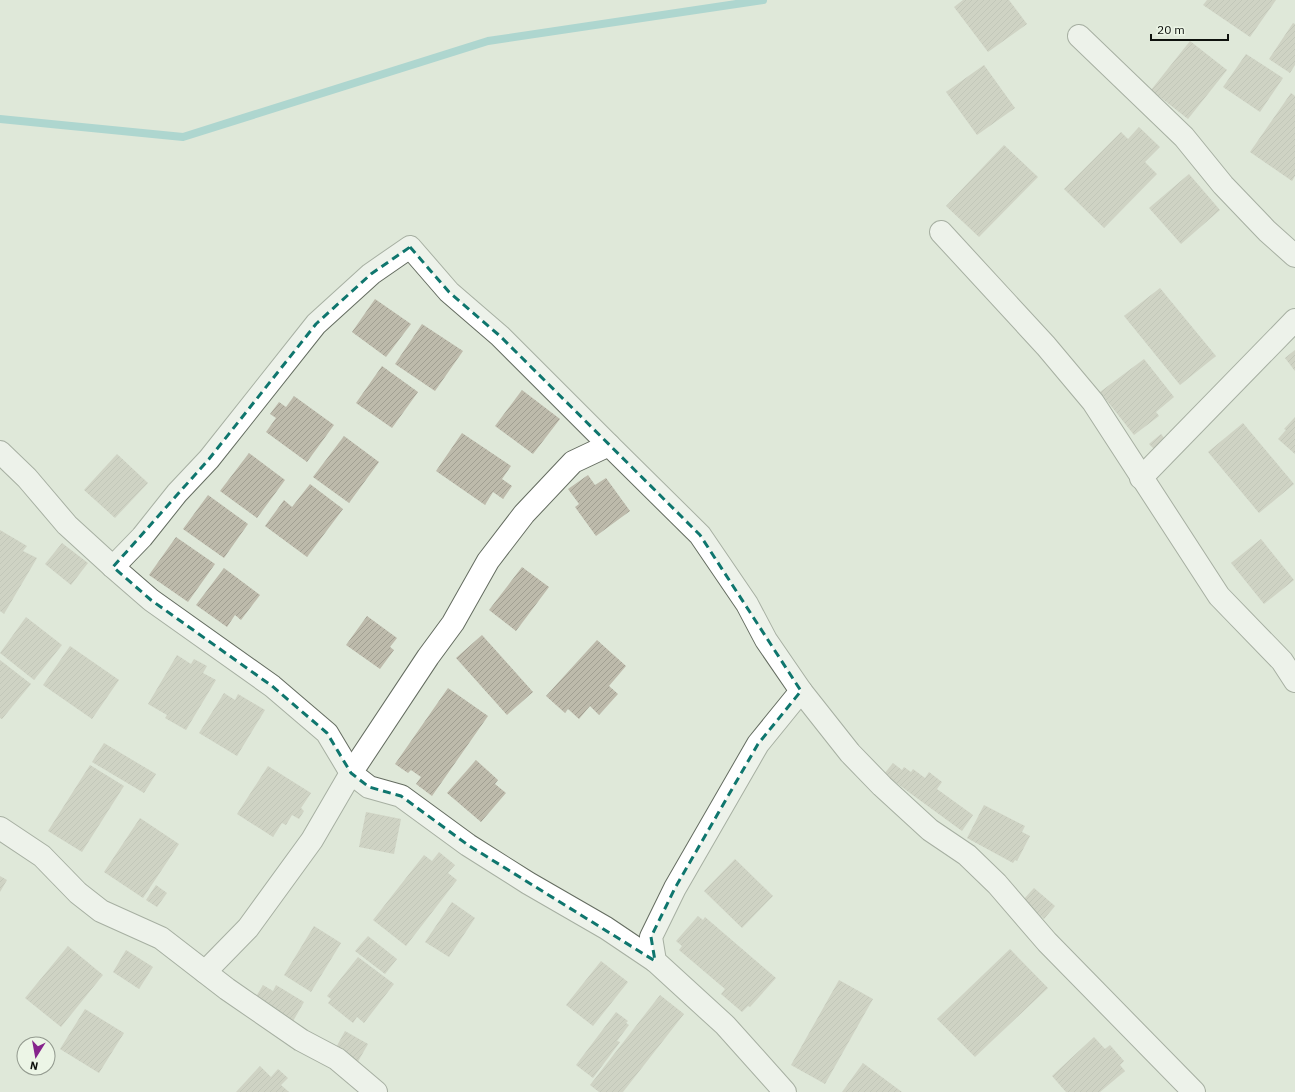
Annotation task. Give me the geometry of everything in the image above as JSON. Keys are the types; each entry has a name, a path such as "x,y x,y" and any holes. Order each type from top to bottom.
{"street":[{"path":"1079,36 1184,137 1223,185 1267,231 1295,256"},
{"path":"941,232 1046,346 1093,402 1219,596 1282,661 1295,681"},
{"path":"113,567 142,537 176,493 209,459 316,324 371,274 410,247 449,292 500,336 700,535 747,604 766,640 850,753 882,786 930,830 967,855 997,884 1053,947 1194,1092"},
{"path":"1141,478 1295,320"},
{"path":"205,972 248,928 312,840 350,773 428,657 453,623 488,561 524,514 573,462 609,445"},
{"path":"0,452 27,478 67,524 151,600 272,686 327,733 350,773 369,787 401,796 468,845 528,884 606,928 655,961 725,1025 785,1092"},
{"path":"655,961 651,937 675,888 758,744 802,690"},
{"path":"0,828 42,856 78,893 101,910 161,938 227,989 301,1040 337,1059 376,1092"}],"highlighted area":[{"path":"410,247 449,292 500,336 700,535 801,691 758,744 675,888 651,937 655,961 468,845 401,796 369,787 351,773 327,733 272,686 151,600 113,567 209,459 316,324 371,274"}],"building":[{"path":"963,0 1009,0 1027,24 988,52 954,7"},
{"path":"1207,0 1276,0 1250,37 1203,5"},
{"path":"1293,23 1295,24 1295,65 1290,73 1269,59"},
{"path":"1190,41 1227,70 1188,119 1151,90"},
{"path":"1246,54 1283,78 1260,112 1223,87"},
{"path":"984,65 1015,108 977,135 946,92"},
{"path":"1291,93 1295,96 1295,176 1292,181 1250,152"},
{"path":"1139,127 1160,147 1145,162 1157,174 1104,228 1064,189 1121,132 1128,139"},
{"path":"1004,145 1038,177 979,237 946,206"},
{"path":"1189,174 1220,210 1181,244 1149,208"},
{"path":"1160,288 1216,356 1180,385 1124,316"},
{"path":"375,299 411,324 386,357 352,332"},
{"path":"422,324 463,351 435,391 395,364"},
{"path":"1295,350 1295,371 1285,358"},
{"path":"1144,359 1174,397 1156,412 1159,416 1134,435 1100,392"},
{"path":"382,366 418,392 392,428 356,403"},
{"path":"522,390 560,419 533,454 495,426"},
{"path":"294,396 334,425 307,462 266,432 276,418 270,414 279,402 286,407"},
{"path":"1295,417 1295,454 1278,439 1286,430 1284,429"},
{"path":"1243,423 1294,484 1259,513 1208,452"},
{"path":"462,433 511,466 502,479 512,486 503,499 493,492 485,505 436,471"},
{"path":"1161,434 1165,439 1154,449 1149,444"},
{"path":"344,436 379,462 349,503 313,477"},
{"path":"249,453 285,480 257,518 220,491"},
{"path":"117,454 148,483 115,518 84,490"},
{"path":"588,475 595,485 606,478 630,511 596,536 575,507 579,504 568,489"},
{"path":"310,484 343,509 307,557 265,526 284,500 292,507"},
{"path":"208,495 248,524 224,558 183,529"},
{"path":"0,530 27,546 23,551 37,558 4,614 0,611"},
{"path":"176,537 215,564 188,602 149,575"},
{"path":"1261,539 1294,580 1264,604 1231,563"},
{"path":"62,543 88,563 71,585 45,564"},
{"path":"522,567 549,587 516,631 489,610"},
{"path":"224,568 260,595 241,620 235,615 227,627 196,605"},
{"path":"367,616 397,638 390,647 394,650 380,669 346,645"},
{"path":"26,617 62,645 34,680 0,653"},
{"path":"482,635 533,692 507,715 456,658"},
{"path":"597,640 626,666 609,686 618,694 599,715 590,706 579,719 568,709 565,713 546,696"},
{"path":"70,646 119,680 92,719 43,685"},
{"path":"177,655 191,664 194,659 207,666 203,673 216,680 186,730 165,718 167,715 148,704"},
{"path":"0,660 31,684 2,719 0,718"},
{"path":"448,688 488,716 432,796 416,784 421,777 411,770 408,773 395,764"},
{"path":"224,693 235,700 238,694 265,710 237,756 199,733"},
{"path":"104,743 156,774 144,793 92,762"},
{"path":"476,760 498,780 495,784 506,793 481,822 447,793"},
{"path":"893,763 902,770 904,767 911,772 913,769 925,778 929,772 942,782 937,789 973,815 962,831 884,774"},
{"path":"90,765 124,786 82,852 48,831"},
{"path":"268,766 311,793 301,808 304,811 299,819 292,815 286,825 282,823 273,837 237,814"},
{"path":"984,805 1025,826 1022,832 1030,836 1017,861 1015,860 1013,863 967,838"},
{"path":"366,812 401,819 394,854 359,847"},
{"path":"140,818 179,844 143,898 104,872"},
{"path":"439,852 455,865 448,873 457,880 406,946 373,920 424,855 432,861"},
{"path":"735,859 773,896 742,928 704,891"},
{"path":"0,876 7,880 0,892"},
{"path":"156,885 167,893 157,907 146,900"},
{"path":"1034,888 1055,906 1044,919 1023,900"},
{"path":"452,902 475,918 449,957 425,942"},
{"path":"698,916 703,920 705,917 776,978 750,1007 748,1006 742,1012 721,994 725,989 679,950 682,946 676,941"},
{"path":"314,926 341,943 311,992 284,975"},
{"path":"368,936 397,959 385,974 355,951"},
{"path":"68,946 103,975 61,1027 25,998"},
{"path":"1010,949 1048,988 975,1057 937,1019"},
{"path":"126,950 153,967 139,989 113,972"},
{"path":"358,957 394,984 364,1023 357,1017 353,1023 328,1003 331,999 327,996"},
{"path":"601,961 628,982 593,1026 566,1005"},
{"path":"839,980 873,999 825,1084 791,1065"},
{"path":"263,985 273,991 276,985 304,1002 292,1023 254,1000"},
{"path":"660,995 684,1014 623,1092 599,1092 590,1085"},
{"path":"85,1009 124,1033 99,1073 60,1049"},
{"path":"616,1012 628,1021 626,1023 629,1025 617,1041 620,1042 593,1078 576,1065"},
{"path":"345,1031 368,1044 356,1065 333,1053"},
{"path":"1094,1037 1105,1049 1110,1045 1124,1061 1120,1065 1125,1071 1100,1092 1066,1092 1052,1076"},
{"path":"863,1063 902,1092 842,1092"},
{"path":"260,1066 271,1077 278,1069 288,1078 281,1085 289,1092 236,1092"}],"waterway":[{"path":"0,119 183,137 488,41 763,0"}]}
